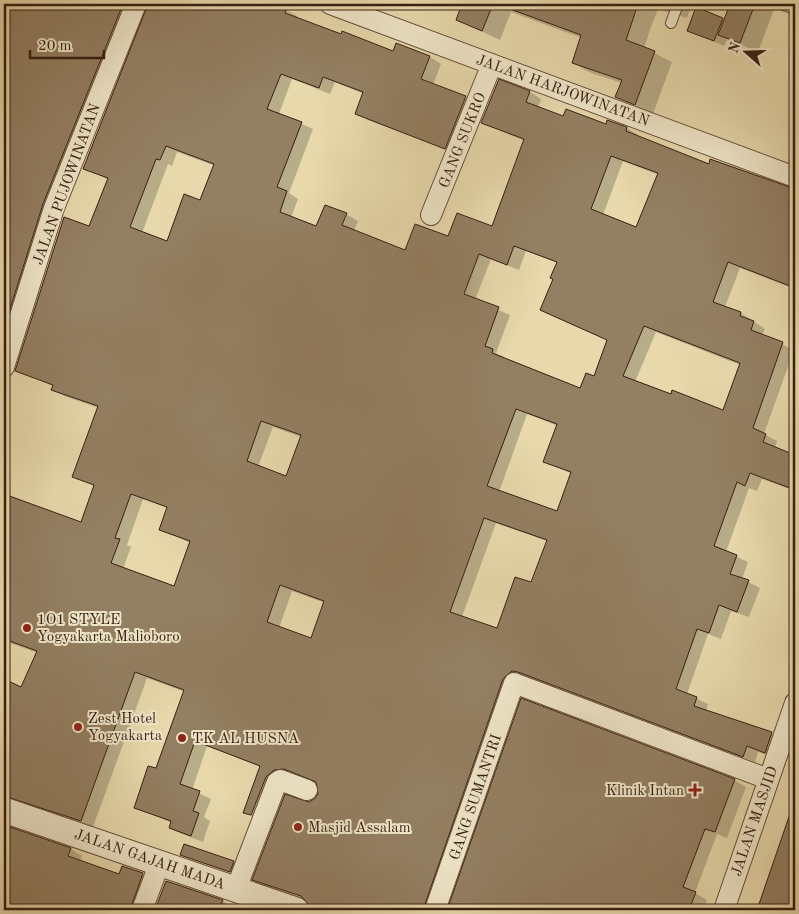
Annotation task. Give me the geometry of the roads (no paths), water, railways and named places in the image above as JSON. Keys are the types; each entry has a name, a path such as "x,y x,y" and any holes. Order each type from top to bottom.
{"street":[{"name":"JALAN PUJOWINATAN","path":"4,367 54,208 136,4"},
{"name":"JALAN HARJOWINATAN","path":"330,4 795,177"},
{"name":"GANG SUKRO","path":"431,215 492,64"},
{"name":"GANG SUMANTRI","path":"435,910 514,683 768,779"},
{"name":"JALAN MASJID","path":"724,910 795,703"},
{"path":"236,889 277,782 280,780 307,790"},
{"name":"JALAN GAJAH MADA","path":"4,810 296,910"},
{"path":"142,910 160,862"}],"lane":[{"path":"671,23 678,4"},
{"path":"781,4 795,9"}],"place":[{"name":"1O1 STYLE Yogyakarta Malioboro","path":"27,628"},
{"name":"Zest Hotel Yogyakarta","path":"78,727"},
{"name":"TK AL HUSNA","path":"182,738"},
{"name":"Klinik Intan","path":"695,790"},
{"name":"Masjid Assalam","path":"298,827"}]}
